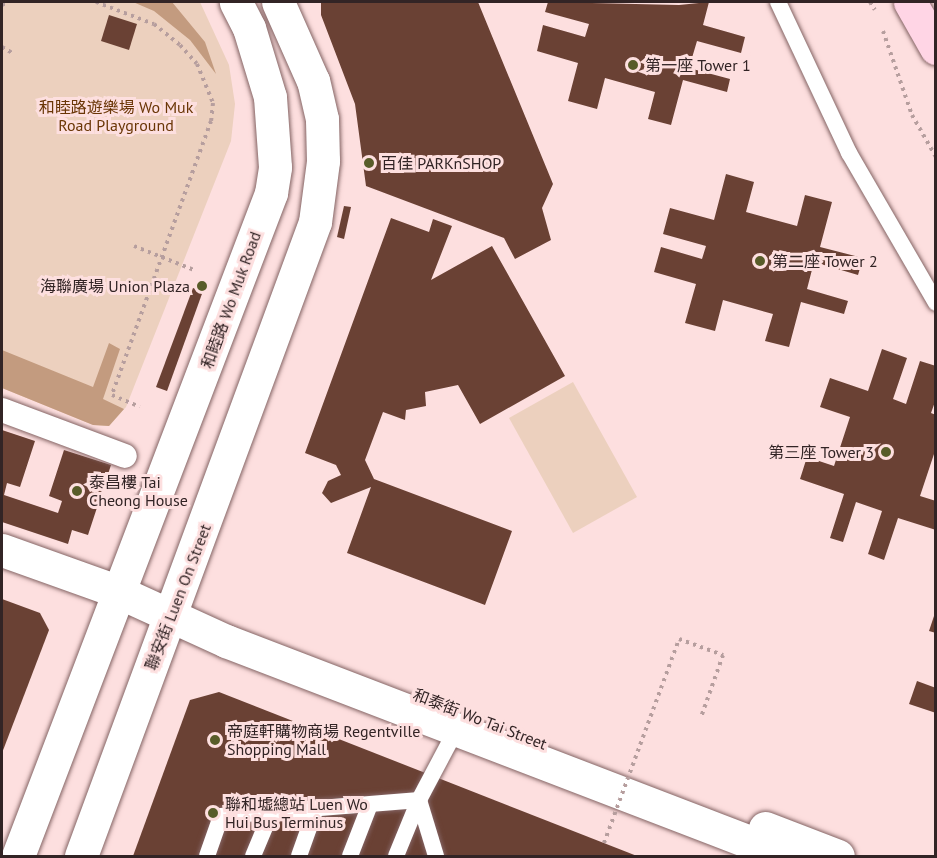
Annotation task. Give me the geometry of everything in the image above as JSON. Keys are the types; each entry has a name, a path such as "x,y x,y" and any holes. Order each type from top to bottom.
{"main road":[{"path":"910,2 936,48"}],"street":[{"name":"聯安街 Luen On Street","path":"81,856 174,610 315,222 323,161 322,119 313,81 279,2"},
{"name":"和睦路 Wo Muk Road","path":"119,592 271,193 275,167 270,97 245,6"},
{"path":"2,410 125,456"},
{"name":"和泰街 Wo Tai Street","path":"2,550 174,610 838,856"},
{"path":"18,856 119,592"},
{"name":"和泰街 Wo Tai Street","path":"174,610 456,730 786,856"}],"lane":[{"path":"778,2 849,153 936,303"},
{"path":"396,856 419,800 456,730"},
{"path":"207,856 221,816 369,807 419,800"},
{"path":"419,800 436,856"},
{"path":"350,856 369,807"},
{"path":"299,856 315,811"},
{"path":"253,856 271,813"}],"path":[{"path":"96,2 154,24 180,45 197,64 213,103 211,121 112,395 140,407"},
{"path":"870,2 877,13"},
{"path":"880,25 912,115 936,157"},
{"path":"2,47 14,54"},
{"path":"134,246 194,270"},
{"path":"604,843 679,639 723,655 700,717"}],"green space":[{"name":"和睦路遊樂場 Wo Muk Road Playground","path":"2,2 200,2 229,65 235,104 231,141 126,407 109,426 93,425 2,388"},
{"path":"573,382 637,497 573,533 509,418"}],"shaded area":[{"path":"133,2 172,2 205,42 216,74 190,40 154,11"},
{"path":"109,343 120,349 103,399 124,409 109,426 93,425 2,388 2,350 93,387"}],"building":[{"path":"321,2 478,2 553,184 542,208 551,240 515,259 504,238 366,186 355,104 321,15"},
{"name":"第一座 Tower 1","path":"548,2 679,5 709,2 703,25 745,37 741,53 697,41 689,68 730,79 727,92 683,80 671,125 648,119 655,92 605,78 597,109 568,101 578,63 537,51 543,25 585,37 589,24 545,12"},
{"path":"109,15 137,24 129,50 101,41"},
{"name":"第二座 Tower 2","path":"726,174 754,182 746,212 797,226 805,195 832,202 820,247 863,258 858,275 814,262 807,289 848,301 844,314 801,302 789,347 765,341 773,314 723,300 715,331 685,323 696,284 654,272 661,247 702,259 706,246 663,234 670,208 714,220"},
{"path":"344,206 351,207 344,239 337,237"},
{"path":"391,218 429,232 433,219 452,226 431,280 492,246 565,376 480,424 458,385 425,392 426,406 406,410 405,420 383,412 365,460 374,479 512,531 485,605 347,553 371,487 331,503 322,493 328,481 341,475 336,465 305,453"},
{"path":"193,288 203,291 167,391 156,387"},
{"name":"第三座 Tower 3","path":"882,349 907,358 893,399 906,404 920,361 936,366 936,399 931,413 936,415 936,448 920,496 936,501 936,530 898,518 884,560 868,554 882,511 856,502 843,542 830,538 844,494 800,479 807,457 834,466 850,417 820,407 830,378 868,391"},
{"name":"泰昌樓 Tai Cheong House","path":"2,430 35,441 20,487 7,483 4,495 58,513 62,501 49,496 64,450 111,465 88,535 72,530 68,544 2,522"},
{"path":"2,599 40,613 49,630 2,753"},
{"path":"936,613 936,633 929,631"},
{"path":"917,681 936,688 936,713 909,704"},
{"path":"219,692 637,856 133,856 190,700"}],"place":[{"name":"第一座 Tower 1","path":"633,65"},
{"name":"百佳 PARKnSHOP","path":"369,163"},
{"name":"第二座 Tower 2","path":"760,261"},
{"name":"海聯廣場 Union Plaza","path":"202,286"},
{"name":"第三座 Tower 3","path":"886,452"},
{"name":"泰昌樓 Tai Cheong House","path":"77,491"},
{"name":"帝庭軒購物商場 Regentville Shopping Mall","path":"215,740"},
{"name":"聯和墟總站 Luen Wo Hui Bus Terminus","path":"213,813"}]}
